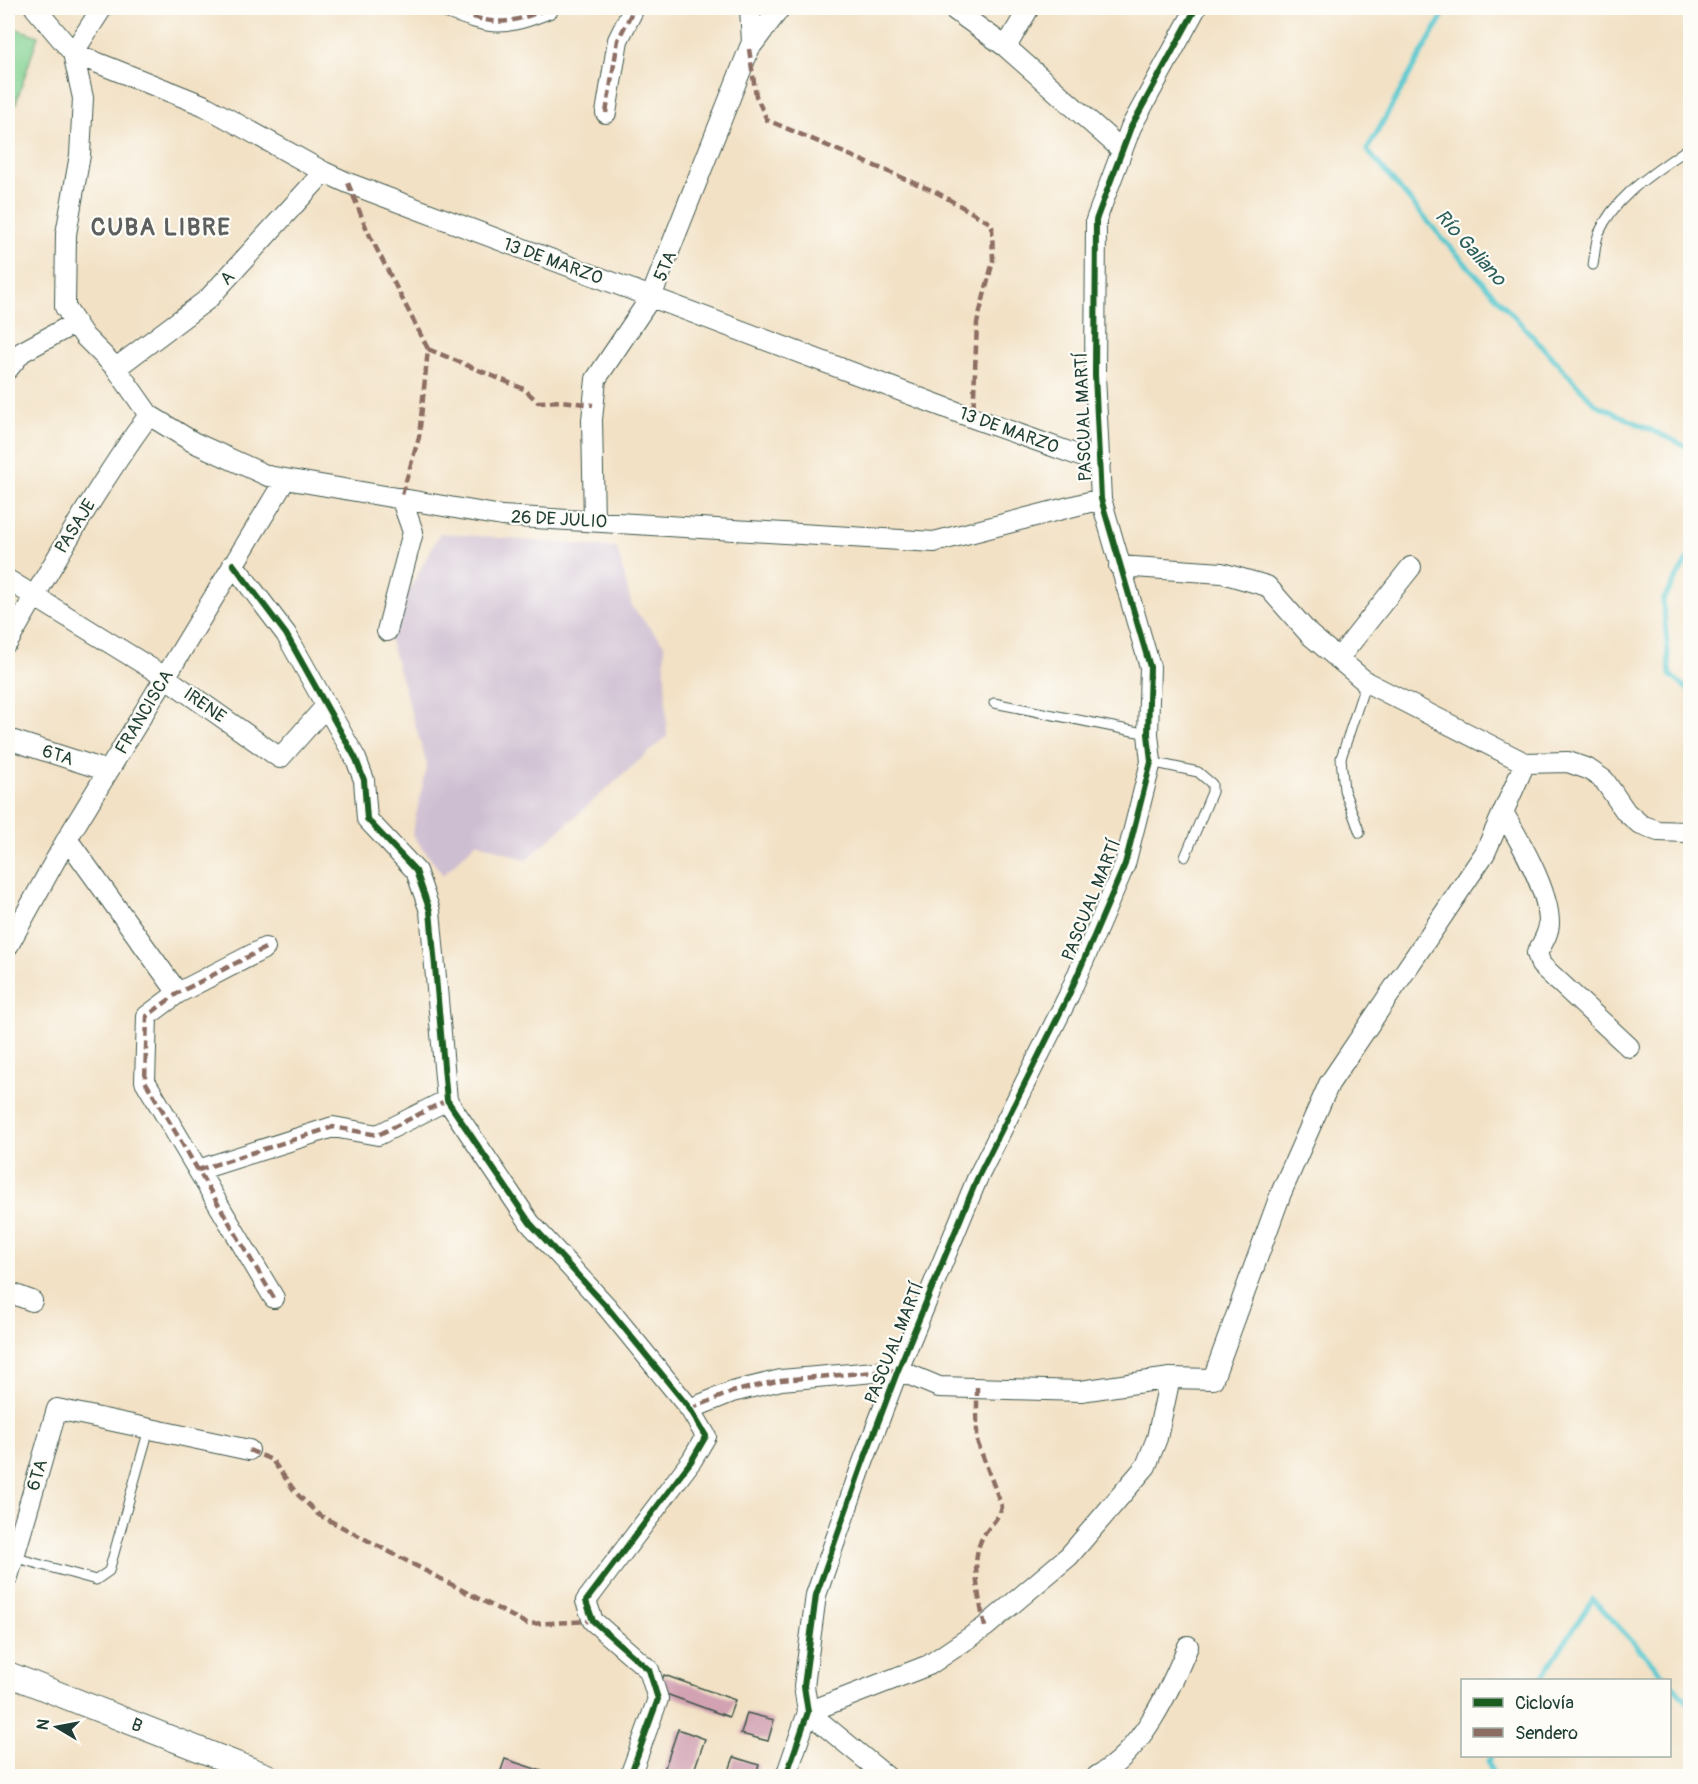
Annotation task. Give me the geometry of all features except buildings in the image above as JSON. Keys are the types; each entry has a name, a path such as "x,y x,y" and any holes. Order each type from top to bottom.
{"street":[{"name":"13 DE MARZO","path":"35,8 73,53 203,105 324,172 390,201 1100,463"},
{"path":"73,53 102,8"},
{"path":"447,8 485,21 504,23 549,8"},
{"path":"606,113 618,39 634,8"},
{"name":"5TA","path":"594,521 592,420 596,380 651,297 752,42 750,8"},
{"path":"749,50 780,8"},
{"path":"951,8 1006,47 1122,150"},
{"path":"1006,47 1029,8"},
{"name":"PASCUAL MARTÍ","path":"786,1776 808,1712 804,1686 816,1595 898,1370 977,1179 1068,997 1125,864 1151,762 1148,734 1150,667 1101,499 1095,375 1096,220 1131,127 1196,8"},
{"name":"26 DE JULIO","path":"73,53 83,98 80,155 66,234 65,307 84,336 116,368 149,415 193,442 267,476 502,516 934,542 1101,499"},
{"name":"A","path":"116,368 207,298 324,172"},
{"path":"8,369 22,351 75,323"},
{"name":"PASAJE","path":"8,642 118,457 149,415"},
{"name":"FRANCISCA","path":"8,946 108,771 285,480"},
{"path":"387,631 413,532 401,498"},
{"path":"233,564 286,634 356,759 364,780 367,819 416,871 430,911 447,1100 530,1223 607,1307 690,1409 706,1436 692,1460 586,1601 593,1621 649,1670 658,1699 630,1776"},
{"path":"1119,566 1222,573 1267,586 1310,635 1366,682 1525,763 1568,762 1588,769 1604,780 1626,812 1641,825 1658,831 1686,832"},
{"path":"1338,659 1411,567"},
{"name":"IRENE","path":"8,580 165,677 280,758 326,706"},
{"name":"6TA","path":"8,739 108,771"},
{"path":"690,1409 732,1392 781,1380 898,1370 939,1387 1081,1390 1170,1378 1213,1379 1281,1193 1329,1084 1485,853 1525,763"},
{"path":"1504,814 1529,858 1548,912 1550,925 1537,953 1541,965 1629,1047"},
{"path":"68,839 178,993"},
{"path":"265,948 178,993 147,1016 145,1081 274,1298"},
{"path":"198,1170 333,1126 378,1135 447,1100"},
{"path":"8,1292 32,1301"},
{"path":"886,1776 808,1712 929,1665 985,1627 1069,1556 1146,1466 1157,1438 1170,1378"},
{"name":"6TA","path":"8,1577 57,1408 149,1428"},
{"path":"149,1428 249,1450"},
{"path":"1097,1776 1105,1772 1134,1743 1169,1693 1188,1646"},
{"name":"B","path":"8,1674 267,1776"}],"lane":[{"path":"1593,266 1598,236 1606,219 1632,189 1690,147"},
{"path":"1360,833 1344,790 1341,758 1366,682"},
{"path":"993,703 1148,734"},
{"path":"1151,762 1198,772 1212,784 1212,792 1185,857"},
{"path":"13,1557 96,1580 109,1571 149,1428"}],"shaded area":[{"path":"440,533 617,548 632,607 664,644 667,736 526,860 477,842 443,875 412,834 427,765 387,631"}],"green space":[{"path":"8,26 38,36 8,127"}],"waterway":[{"name":"Río Galiano","path":"1447,8 1367,150 1442,238 1595,404 1690,448"},
{"name":"Río Galiano","path":"1690,555 1663,600 1670,675 1690,691"},
{"name":"Río Galiano","path":"1541,1679 1593,1599 1667,1679"},
{"name":"Río Galiano","path":"1671,1683 1690,1705"},
{"name":"Río Galiano","path":"1490,1757 1488,1761 1493,1776"}],"marked path":[{"path":"447,8 476,18 498,22 520,18 549,8"},
{"path":"606,113 618,40 634,8"},
{"path":"749,49 756,96 767,120 936,192 992,224 993,261 977,323 973,418"},
{"path":"348,183 368,232 428,349 419,437 401,498"},
{"path":"428,349 524,389 538,402 562,401 593,405"},
{"path":"265,948 178,993 147,1016 145,1081 274,1298"},
{"path":"198,1170 333,1127 378,1135 447,1100"},
{"path":"690,1409 732,1392 781,1380 898,1370"},
{"path":"977,1387 977,1441 1002,1507 998,1517 982,1538 977,1552 977,1585 985,1627"},
{"path":"249,1450 272,1460 297,1494 319,1515 527,1624 593,1621"}],"cycle path":[{"path":"786,1776 808,1712 804,1686 816,1595 862,1465 898,1370 977,1179 1068,997 1125,864 1151,762 1148,734 1150,667 1101,499 1095,375 1096,220 1131,127 1196,8"},
{"path":"233,564 286,634 356,759 364,780 367,819 416,871 430,911 447,1100 530,1223 607,1307 690,1409 706,1436 692,1460 586,1601 593,1621 649,1670 658,1699 630,1776"}],"district":[{"name":"CUBA LIBRE","path":"161,227"}]}
